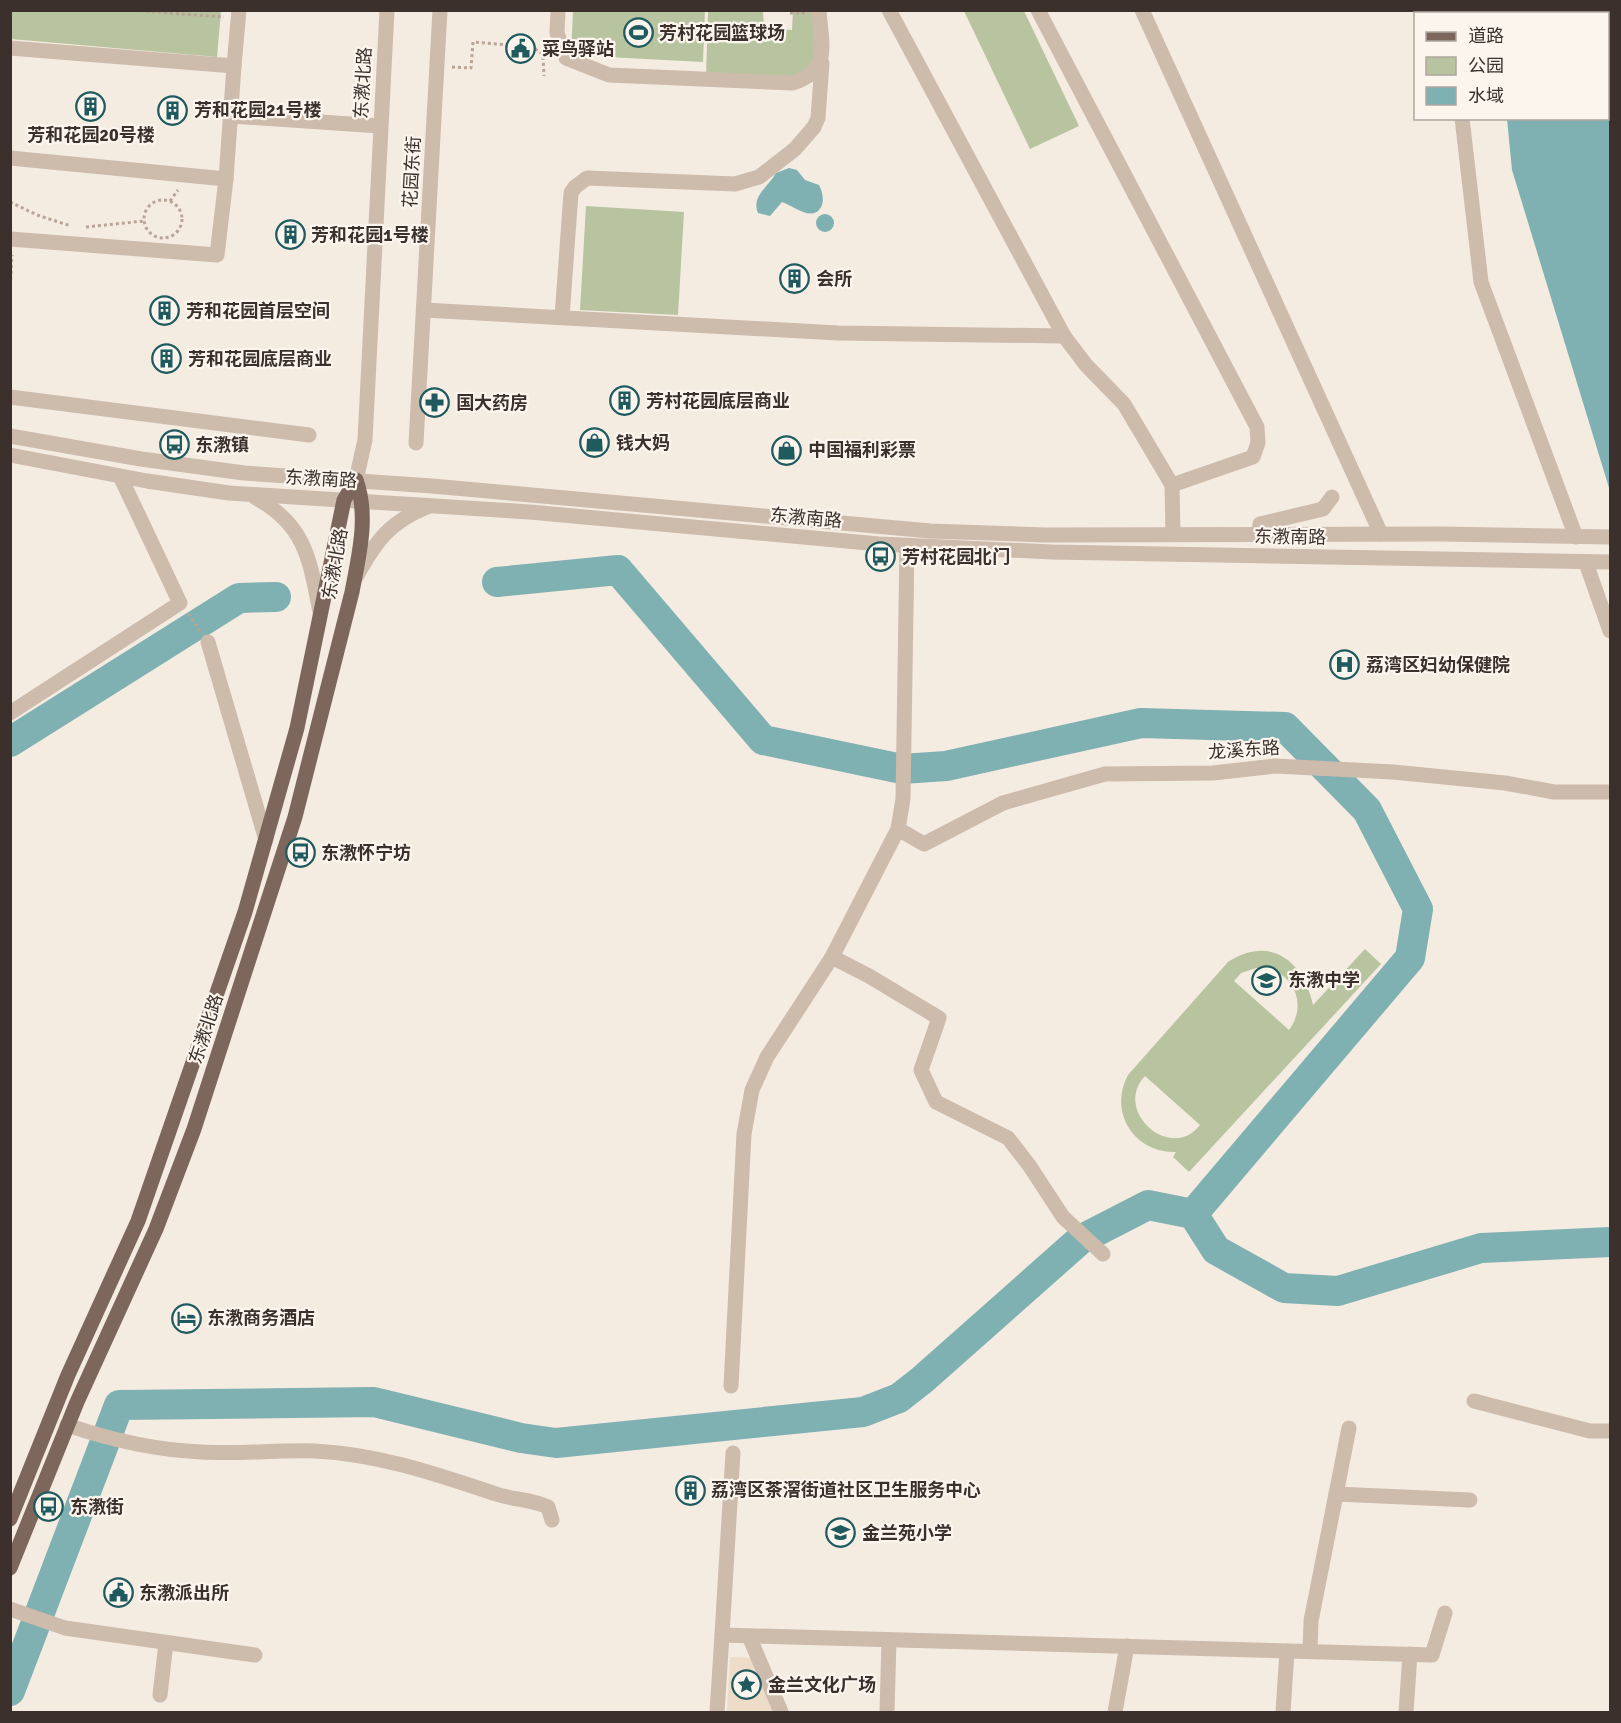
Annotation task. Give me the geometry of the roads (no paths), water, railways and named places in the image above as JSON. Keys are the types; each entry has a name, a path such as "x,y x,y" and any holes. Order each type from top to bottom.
{"main road":[{"name":"东漖北路","path":"10,1519 68,1375 119,1267 154,1179 267,840 297,728 344,500 356,480"},
{"name":"东漖北路","path":"10,1568 67,1425 156,1229 197,1119 295,817 353,582 363,501 356,480"}],"street":[{"name":"东漖北路","path":"356,480 364,440 387,10"},
{"name":"花园东街","path":"416,442 440,10"},
{"path":"558,10 558,33 566,58 609,75 794,83 815,72 822,63"},
{"path":"562,317 571,193 574,186 587,178 735,184 759,177 795,149 819,118 822,63 819,10"},
{"path":"889,10 1064,336 1086,365 1124,404 1172,485 1173,533"},
{"path":"1038,10 1257,427 1258,443 1253,457 1172,485"},
{"path":"1142,10 1381,534"},
{"path":"12,239 217,255 226,179 238,15"},
{"path":"10,48 234,66"},
{"path":"231,116 380,126"},
{"path":"1462,120 1481,282 1576,537"},
{"path":"10,158 226,179"},
{"path":"424,310 838,333 1064,336"},
{"path":"10,397 309,435"},
{"name":"东漖南路","path":"10,436 205,468 930,531 1045,535 1173,533 1611,537"},
{"name":"东漖南路","path":"10,455 120,476 251,495 433,505 907,546 1052,552 1606,562"},
{"path":"10,713 180,603 120,476"},
{"path":"251,495 276,509 289,520 299,535 309,561 320,612"},
{"path":"1259,535 1260,524 1323,508 1332,497"},
{"path":"353,582 374,545 391,527 433,505"},
{"path":"731,1386 744,1134 752,1090 767,1057 832,957 898,829 903,799 907,546"},
{"path":"1586,562 1611,631"},
{"path":"208,642 267,840"},
{"name":"龙溪东路","path":"898,829 924,844 1003,803 1105,774 1213,773 1275,766 1393,772 1505,783 1554,792 1611,792"},
{"path":"832,957 939,1018 921,1070 936,1102 1008,1138 1029,1165 1063,1217 1103,1254"},
{"path":"1474,1401 1590,1431 1611,1431"},
{"path":"67,1425 130,1444 203,1452 316,1451 408,1464 509,1498 534,1500 548,1507 552,1520"},
{"path":"1310,1652 1311,1621 1348,1428"},
{"path":"717,1713 733,1453"},
{"path":"1336,1494 1470,1500"},
{"path":"16,1611 65,1628 255,1655"},
{"path":"722,1635 1431,1655 1444,1613"},
{"path":"749,1636 781,1713"},
{"path":"887,1713 889,1640"},
{"path":"160,1695 166,1643"},
{"path":"1115,1713 1127,1646"},
{"path":"1283,1713 1287,1651"},
{"path":"1406,1713 1410,1654"}],"water":[{"path":"1610,11 1610,491 1512,170 1507,120 1609,120 1609,12 1497,12"},
{"path":"789,168 797,170 805,180 819,185 822,192 822,205 814,213 809,213 782,202 770,216 758,213 756,207 759,196 776,173"},
{"path":"825,214 831,217 834,223 831,229 825,232 819,229 816,223 819,217"}],"waterway":[{"path":"497,582 618,570 763,740 902,769 946,766 1141,723 1285,727 1367,810 1418,909 1410,958 1193,1214"},
{"path":"10,742 239,598 276,597"},
{"path":"10,1691 119,1405 374,1402 521,1438 556,1443 863,1412 899,1398 922,1380 1080,1240 1148,1205 1193,1214 1216,1250 1284,1288 1338,1291 1481,1248 1610,1242"}],"place":[{"name":"芳村花园篮球场","path":"638,33"},
{"name":"菜鸟驿站","path":"521,49"},
{"name":"芳和花园20号楼","path":"91,106"},
{"name":"芳和花园21号楼","path":"173,110"},
{"name":"芳和花园1号楼","path":"290,235"},
{"name":"会所","path":"795,279"},
{"name":"芳和花园首层空间","path":"165,311"},
{"name":"芳和花园底层商业","path":"167,359"},
{"name":"芳村花园底层商业","path":"625,401"},
{"name":"国大药房","path":"435,403"},
{"name":"钱大妈","path":"595,443"},
{"name":"东漖镇","path":"174,445"},
{"name":"中国福利彩票","path":"787,450"},
{"name":"芳村花园北门","path":"881,557"},
{"name":"荔湾区妇幼保健院","path":"1345,665"},
{"name":"东漖怀宁坊","path":"300,853"},
{"name":"东漖中学","path":"1267,980"},
{"name":"东漖商务酒店","path":"186,1318"},
{"name":"荔湾区茶滘街道社区卫生服务中心","path":"690,1490"},
{"name":"东漖街","path":"49,1507"},
{"name":"金兰苑小学","path":"841,1533"},
{"name":"东漖派出所","path":"118,1593"},
{"name":"金兰文化广场","path":"747,1685"}]}
